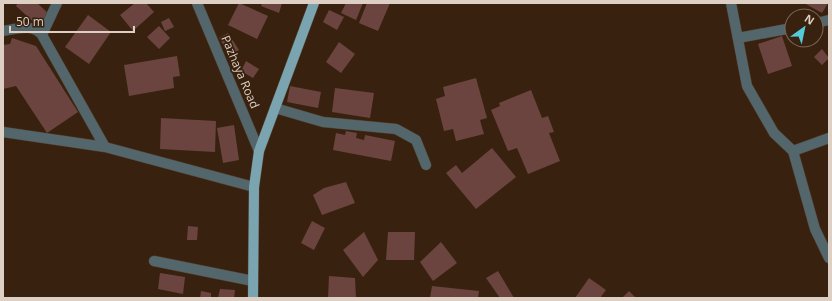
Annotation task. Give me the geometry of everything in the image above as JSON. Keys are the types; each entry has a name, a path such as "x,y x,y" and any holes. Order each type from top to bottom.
{"main road":[{"path":"253,298 254,187 259,150 314,3"}],"street":[{"path":"42,35 57,3"},
{"name":"Pazhaya Road","path":"197,3 259,150"},
{"path":"731,3 747,86 774,133 793,151 815,229 829,258"},
{"path":"3,31 28,27 35,29 42,35 105,147"},
{"path":"738,38 784,29"},
{"path":"275,108 323,122 396,128 416,140 426,164"},
{"path":"3,132 105,147 254,187"},
{"path":"793,151 829,138"},
{"path":"154,261 253,281"}],"building":[{"path":"18,3 37,3 49,14 38,26 16,6"},
{"path":"135,3 146,3 154,12 133,31 120,15"},
{"path":"239,3 268,16 257,39 228,25"},
{"path":"262,3 282,3 279,13 261,6"},
{"path":"346,3 363,3 356,20 341,13"},
{"path":"367,3 390,3 378,31 359,23"},
{"path":"804,3 828,3 824,10 824,8 813,8"},
{"path":"329,10 344,17 337,30 323,22"},
{"path":"88,15 111,32 89,64 65,47"},
{"path":"169,18 174,27 165,31 161,22"},
{"path":"159,26 170,38 159,49 147,37"},
{"path":"228,33 239,50 230,55 219,38"},
{"path":"782,36 784,48 786,48 792,66 768,74 758,44"},
{"path":"12,38 36,46 78,112 47,133 16,86 3,89 3,45 10,44"},
{"path":"339,42 355,54 341,73 326,62"},
{"path":"822,49 829,58 822,65 814,57"},
{"path":"177,56 180,76 173,77 174,88 129,96 124,65"},
{"path":"246,61 259,69 253,78 241,71"},
{"path":"476,78 487,118 480,120 484,134 456,141 453,129 444,131 436,99 445,96 443,87"},
{"path":"290,86 321,92 318,108 287,102"},
{"path":"335,88 374,93 370,118 332,112"},
{"path":"531,90 542,118 548,116 554,132 549,133 560,161 528,174 517,148 508,151 491,110 500,106 499,103"},
{"path":"161,118 216,121 215,152 160,149"},
{"path":"234,125 239,160 223,163 217,128"},
{"path":"346,131 357,133 356,138 364,140 365,135 395,141 391,161 333,150 336,133 345,135"},
{"path":"492,148 516,177 476,209 446,173 456,165 462,173"},
{"path":"346,182 355,203 322,215 313,195 324,188"},
{"path":"312,221 325,228 314,250 301,243"},
{"path":"188,226 198,227 197,240 187,240"},
{"path":"364,232 378,260 363,277 343,250"},
{"path":"388,232 415,232 414,260 386,260"},
{"path":"441,242 457,263 433,281 420,262"},
{"path":"498,271 514,298 500,298 486,278"},
{"path":"160,273 185,277 183,294 158,289"},
{"path":"329,276 355,278 356,298 328,298"},
{"path":"589,278 606,290 600,298 575,298"},
{"path":"432,286 479,291 478,298 430,298"},
{"path":"220,289 235,290 234,298 218,298"},
{"path":"201,291 211,293 211,298 200,298"},
{"path":"629,291 636,298 622,298"}]}
